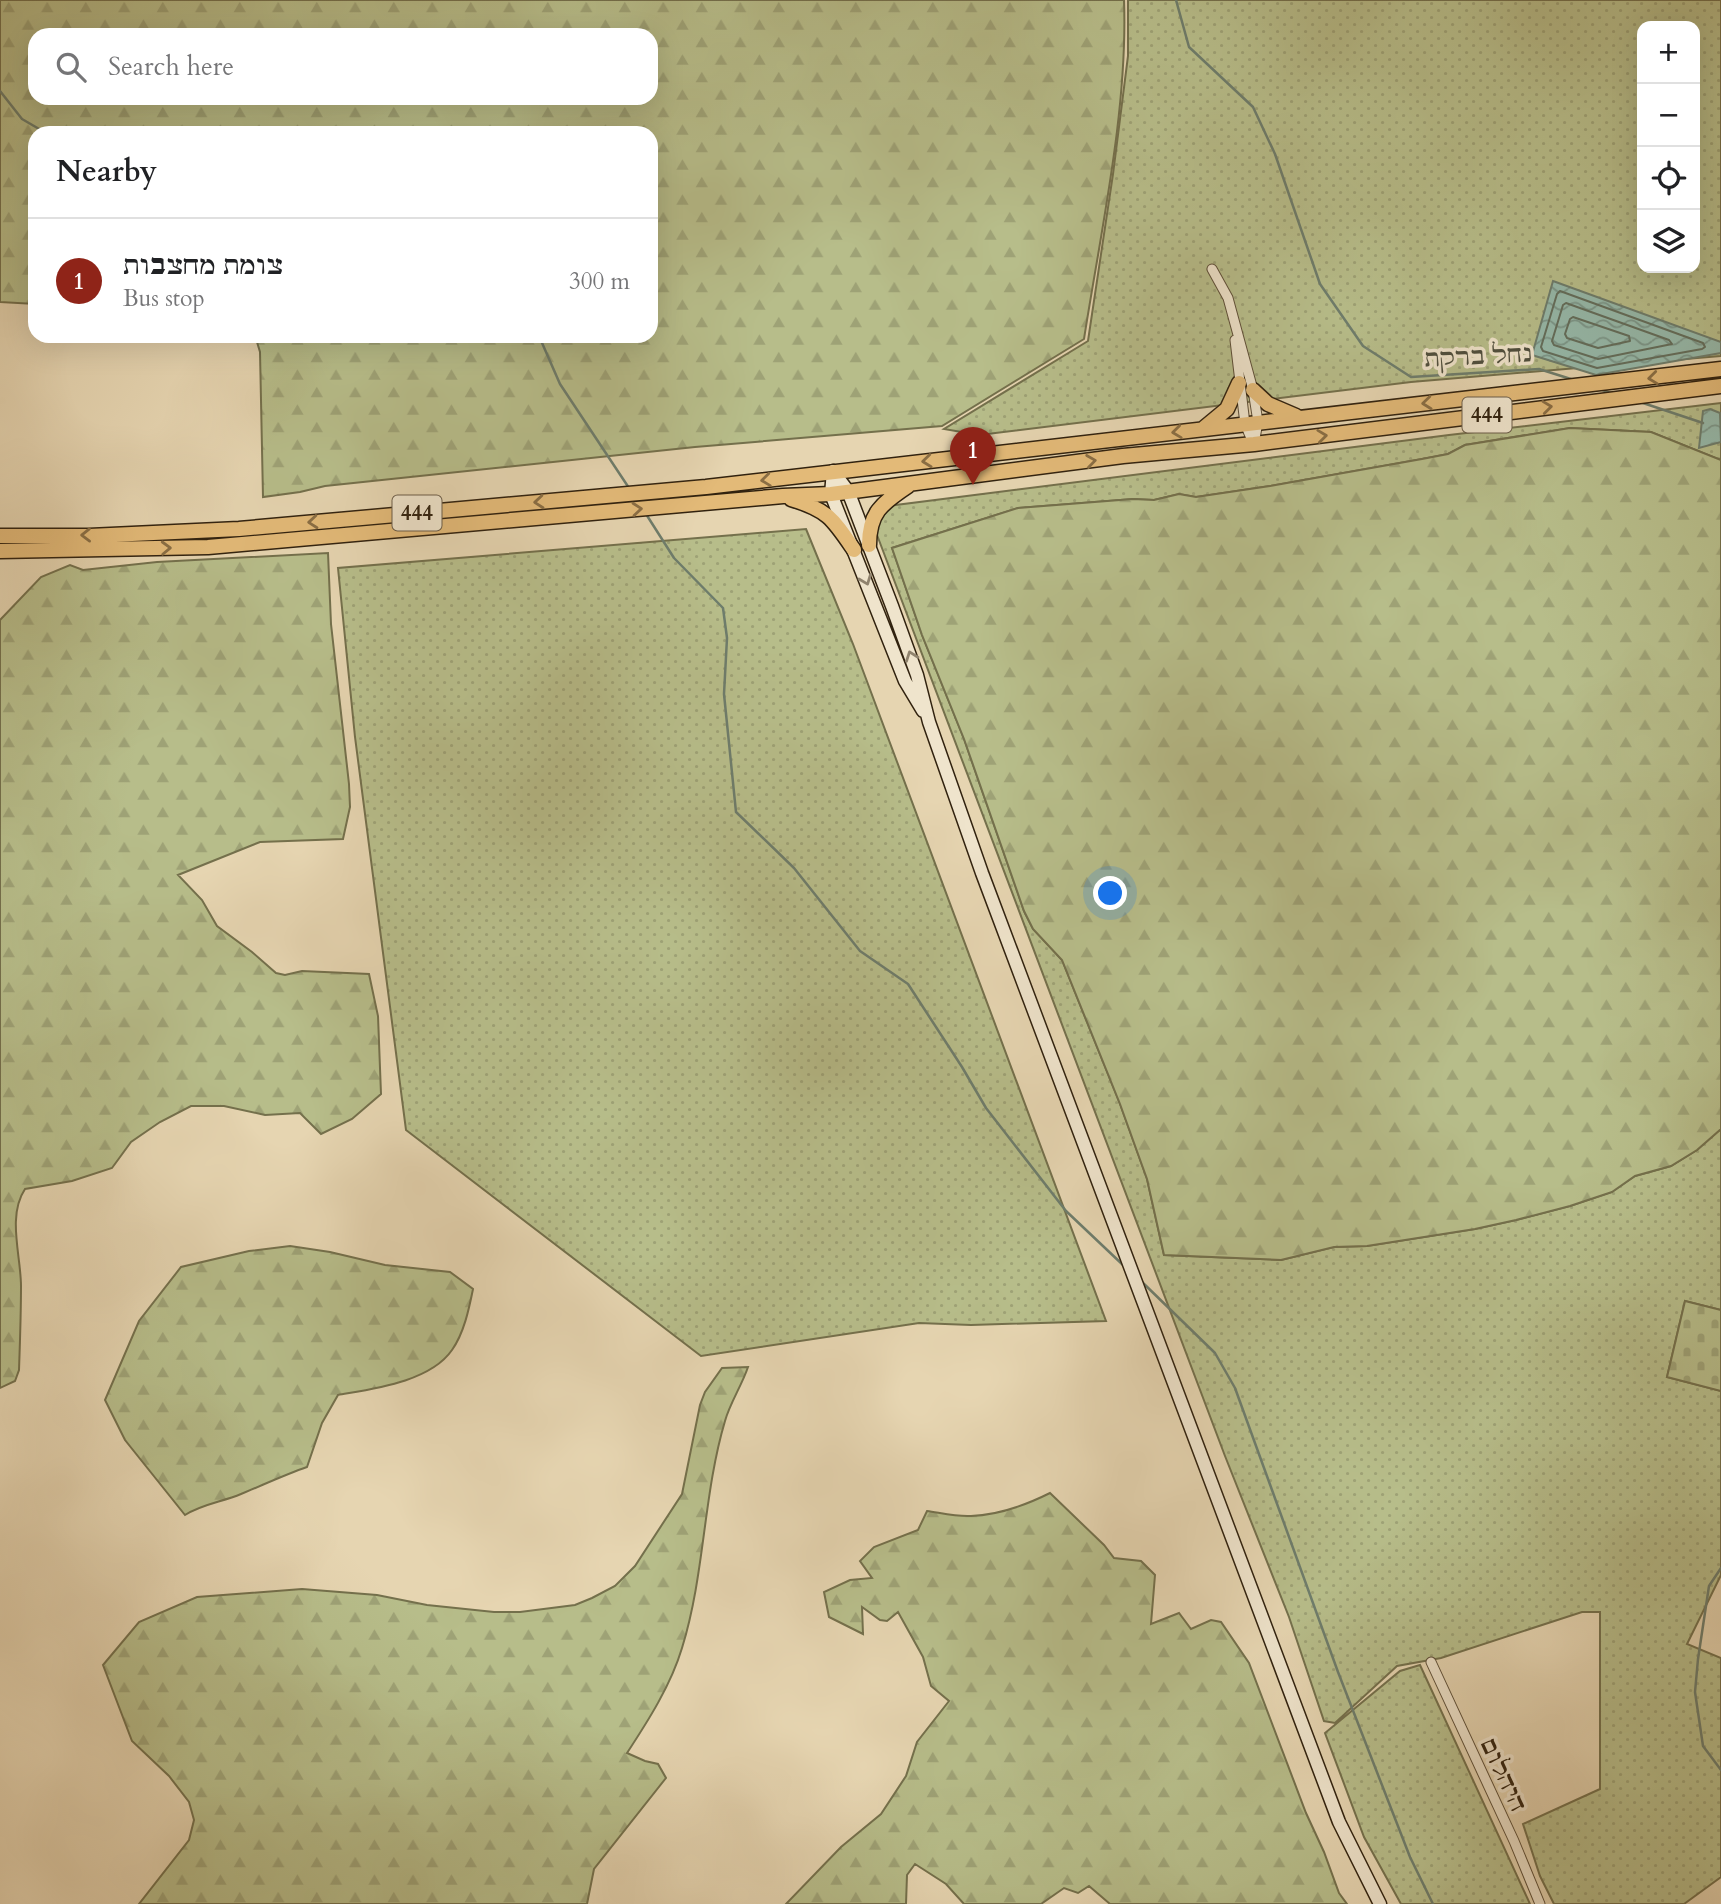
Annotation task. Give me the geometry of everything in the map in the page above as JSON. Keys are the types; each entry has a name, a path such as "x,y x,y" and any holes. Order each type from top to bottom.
{"main road":[{"name":"444","path":"0,536 89,536 239,529 706,487 1721,369"},
{"path":"1202,429 1227,409 1239,383"},
{"name":"444","path":"0,551 208,547 831,494 1123,456 1254,444 1721,386"},
{"path":"1253,390 1268,404 1300,417"},
{"path":"834,471 848,491 918,675 929,722 982,873 1339,1822 1380,1904"},
{"path":"834,471 831,494 905,681 929,722"},
{"path":"869,545 869,524 891,497 912,484"},
{"path":"783,496 807,504 831,517 854,550"}],"street":[{"path":"1212,269 1224,289 1232,311 1253,390 1254,444"},
{"path":"1232,311 1239,383 1252,423"},
{"name":"היהלום","path":"1431,1662 1514,1841 1540,1904"}],"green space":[{"path":"0,0 1124,0 1118,126 1084,339 942,426 695,447 325,486 263,497 260,352 257,343 658,343 658,126 28,126 28,304 0,302"},
{"path":"1128,0 1721,0 1721,356 1411,382 979,435 944,429 1088,341 1128,56"},
{"path":"1721,403 1721,460 1651,432 1570,428 1465,445 1448,454 1422,459 1196,497 1179,494 1154,500 1133,499 1018,508 892,548 922,635 964,739 1024,911 1033,929 1062,960 1120,1104 1147,1179 1164,1255 1281,1260 1334,1247 1367,1246 1516,1220 1611,1192 1635,1176 1671,1166 1697,1150 1721,1129 1721,1310 1685,1301 1667,1377 1721,1391 1721,1575 1687,1644 1721,1658 1721,1877 1684,1904 1554,1904 1540,1876 1523,1824 1600,1789 1600,1612 1582,1612 1441,1658 1397,1666 1335,1723 1324,1721 1289,1617 1225,1456 874,527 888,506"},
{"path":"1570,428 1651,432 1721,460 1721,1129 1697,1150 1671,1166 1635,1176 1612,1192 1516,1220 1367,1246 1334,1247 1281,1260 1164,1255 1147,1179 1120,1104 1062,960 1033,929 1024,911 964,739 922,635 892,548 1018,508 1133,499 1154,500 1179,494 1196,497 1422,459 1448,454 1465,445"},
{"path":"806,529 853,644 1106,1321 971,1325 919,1323 701,1356 406,1130 355,737 338,568"},
{"path":"328,553 331,624 349,784 350,807 343,839 260,842 178,875 202,900 217,926 276,973 285,975 302,971 369,974 378,1016 381,1094 352,1119 321,1134 300,1113 265,1115 224,1106 191,1106 160,1122 131,1142 112,1168 72,1181 25,1189 17,1211 16,1224 21,1286 19,1370 15,1381 0,1388 0,620 41,577 70,565 83,570 157,562"},
{"path":"290,1246 385,1265 450,1272 473,1289 463,1329 452,1350 430,1370 400,1382 338,1395 322,1423 307,1467 185,1515 125,1440 105,1400 139,1321 181,1267 249,1251"},
{"path":"1685,1301 1721,1310 1721,1391 1667,1377"},
{"path":"748,1367 727,1414 718,1449 690,1620 682,1648 665,1689 627,1753 658,1764 666,1778 594,1869 587,1904 139,1904 189,1840 194,1820 189,1802 169,1776 132,1741 103,1665 139,1622 197,1597 302,1589 377,1595 427,1605 494,1612 520,1612 575,1605 592,1598 615,1586 635,1566 682,1494 705,1392 722,1368"},
{"path":"1050,1493 1114,1558 1141,1561 1155,1575 1151,1624 1179,1613 1191,1629 1211,1620 1221,1622 1249,1663 1306,1813 1339,1893 1347,1904 1110,1904 1089,1886 1078,1893 1064,1888 1041,1904 964,1904 946,1884 915,1864 907,1875 906,1904 786,1904 841,1847 881,1814 906,1776 917,1742 949,1701 931,1686 923,1657 898,1612 887,1621 880,1620 862,1607 863,1634 829,1617 824,1592 850,1580 872,1578 860,1561 874,1547 918,1530 927,1511 960,1516 991,1514 1012,1509"},
{"path":"1420,1665 1530,1904 1401,1904 1364,1837 1325,1733 1400,1671"}],"water":[{"path":"1553,281 1721,342 1721,353 1596,375 1532,355"},
{"path":"1710,409 1720,413 1721,442 1699,448 1703,411"}],"waterway":[{"name":"נחל ברקת","path":"1176,0 1189,47 1253,107 1275,154 1320,284 1363,346 1411,377 1539,369 1574,380"},
{"path":"0,91 22,119 34,126"},
{"path":"542,343 560,384 629,488"},
{"name":"נחל ברקת","path":"1600,389 1613,394"},
{"name":"נחל ברקת","path":"1640,402 1703,423"},
{"path":"646,514 674,558 723,608 727,638 724,694 736,812 794,868 860,951 908,984 986,1108 1066,1211 1123,1265"},
{"path":"1141,1281 1215,1353 1235,1388 1338,1672 1410,1857 1433,1904"},
{"name":"נחל ברקת","path":"1721,1568 1709,1586 1695,1692 1703,1746 1721,1770"}],"place":[{"name":"צומת מחצבות","path":"973,485"}]}
